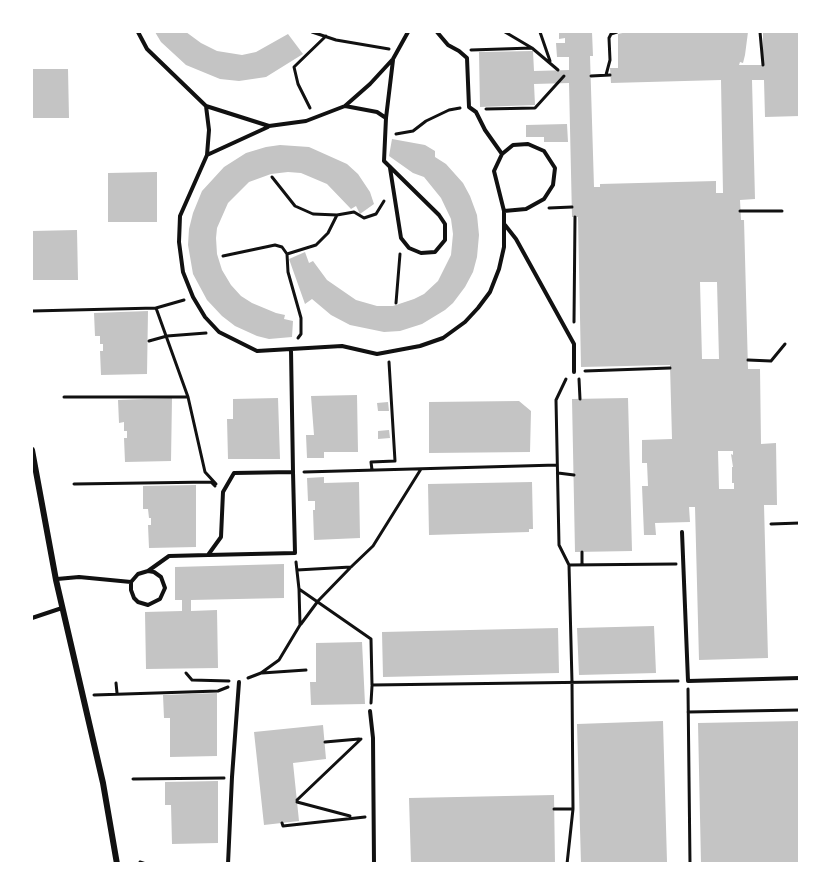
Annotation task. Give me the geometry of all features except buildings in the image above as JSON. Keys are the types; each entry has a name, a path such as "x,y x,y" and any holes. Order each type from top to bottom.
{"street":[{"path":"32,450 56,580 103,783 117,864"}],"lane":[{"path":"138,32 147,49 206,106 269,126"},
{"path":"207,155 269,126 306,121 345,106 393,59 408,32"},
{"path":"437,32 448,45 467,58 471,108 502,154"},
{"path":"390,168 401,238 409,248 421,253 435,252 445,240 445,224 439,215 384,161 393,59"},
{"path":"206,106 209,130 207,155 180,216 179,242 183,272 193,297 205,317 219,332 257,351 342,346 377,354 420,346 443,338 465,322 490,292 499,269 504,247 504,211 494,171 502,154 513,145 528,144 544,151 555,168 553,185 544,199 526,209 504,211"},
{"path":"345,106 376,112 386,118"},
{"path":"504,225 516,240 574,345 574,372"},
{"path":"148,571 158,574 163,581 164,594 157,602 148,605 134,598 131,590 132,582 138,574 148,571 169,556 295,553 291,350"},
{"path":"208,555 221,537 223,492 234,474 293,472"},
{"path":"682,532 688,681 800,678"},
{"path":"56,580 79,577 132,582"},
{"path":"32,618 62,608"},
{"path":"228,864 239,682"},
{"path":"370,711 374,864"}],"path":[{"path":"312,32 397,51"},
{"path":"505,32 532,48 558,70"},
{"path":"540,32 550,62"},
{"path":"591,76 608,75 609,38 610,34 617,32"},
{"path":"760,32 763,65"},
{"path":"315,117 298,84 294,68 326,36"},
{"path":"459,51 532,48"},
{"path":"385,136 413,131 426,121 449,110 535,108 564,76"},
{"path":"272,177 296,206 313,214 337,215 354,212 364,218 376,214 384,204 384,193"},
{"path":"740,211 782,211"},
{"path":"287,254 316,245 328,233 337,215"},
{"path":"574,345 575,217"},
{"path":"396,303 401,238"},
{"path":"223,256 275,245 282,247 287,254 288,272 301,318 301,334 291,350"},
{"path":"32,311 156,308 193,297"},
{"path":"156,308 188,397 205,472 223,492"},
{"path":"148,341 167,336 219,332"},
{"path":"748,360 771,361 784,344"},
{"path":"372,470 371,462 395,461 389,360"},
{"path":"580,399 579,372 670,368"},
{"path":"567,864 573,809 572,682 569,565 559,545 556,400 567,376 574,372"},
{"path":"64,397 188,397"},
{"path":"293,472 557,465"},
{"path":"84,696 219,691 261,673 279,660 318,601 373,546 421,469"},
{"path":"557,473 574,475"},
{"path":"74,484 211,482 223,492"},
{"path":"771,524 800,523"},
{"path":"582,552 582,565"},
{"path":"569,565 684,564"},
{"path":"300,625 297,570 351,567"},
{"path":"299,589 371,639 370,711"},
{"path":"261,673 306,670"},
{"path":"186,673 192,680 239,682"},
{"path":"372,685 688,681 690,864"},
{"path":"116,683 117,693"},
{"path":"688,712 800,710"},
{"path":"325,742 361,739 297,801 352,817"},
{"path":"133,779 232,777"},
{"path":"554,809 573,809"},
{"path":"282,823 283,826 352,817 373,817"},
{"path":"140,862 146,864"}]}
